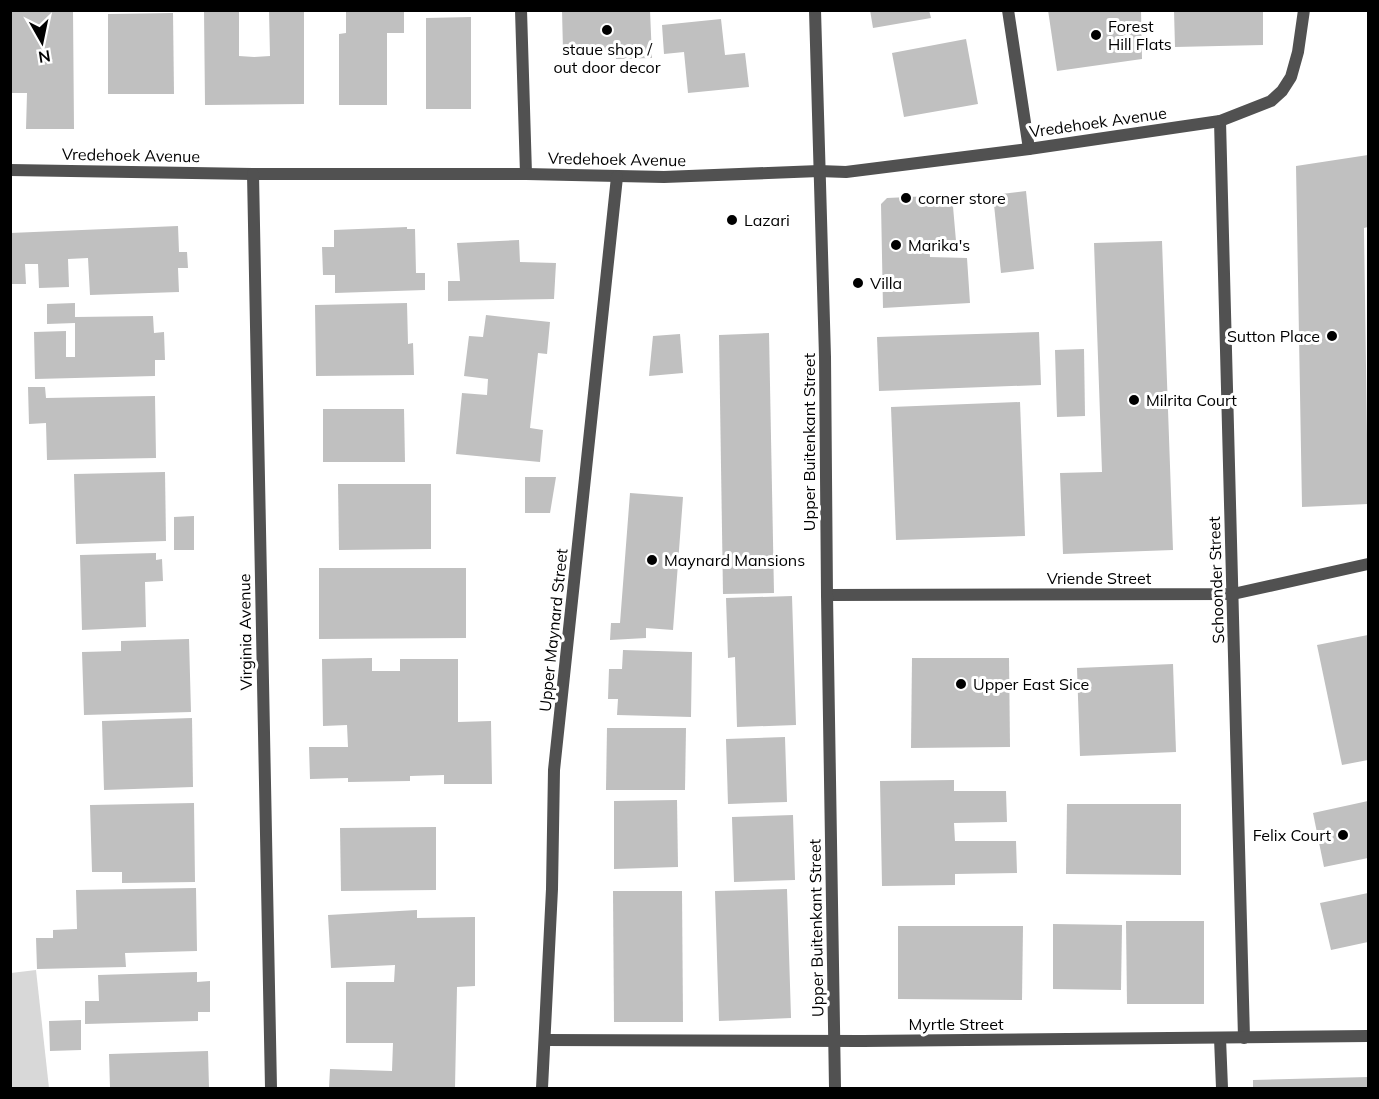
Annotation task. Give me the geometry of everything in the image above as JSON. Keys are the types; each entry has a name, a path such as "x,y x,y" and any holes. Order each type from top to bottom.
{"street":[{"path":"521,10 526,174"},
{"name":"Upper Buitenkant Street","path":"815,10 825,357 835,1089"},
{"path":"1008,10 1029,149"},
{"name":"Vredehoek Avenue","path":"10,170 253,174 526,174 617,177 846,172 1029,149 1220,121 1271,101 1282,91 1291,77 1298,52 1304,10"},
{"name":"Schoonder Street","path":"1220,121 1245,1038"},
{"name":"Virginia Avenue","path":"253,174 271,1089"},
{"name":"Upper Maynard Street","path":"542,1089 552,889 554,770 617,177"},
{"name":"Vriende Street","path":"827,595 1233,594 1368,564"},
{"name":"Myrtle Street","path":"545,1040 835,1041 1368,1035"},
{"path":"1220,1038 1222,1089"}],"shaded area":[{"path":"36,970 49,1088 11,1088 11,973"}],"building":[{"path":"10,10 73,10 74,129 26,129 27,93 10,93"},
{"path":"204,10 239,10 239,56 254,57 270,56 269,10 304,10 304,104 205,105"},
{"path":"346,10 404,10 404,33 387,33 387,105 339,105 339,34 346,33"},
{"name":"staue shop / out door decor","path":"562,10 650,10 652,58 616,59 615,50 563,51"},
{"path":"870,10 929,10 931,18 873,28"},
{"name":"Forest Hill Flats","path":"1048,10 1141,10 1142,59 1057,71"},
{"path":"1174,10 1263,10 1263,45 1175,47"},
{"path":"173,13 174,94 108,94 108,14"},
{"path":"471,17 471,109 426,109 426,18"},
{"path":"721,19 725,55 745,53 749,87 688,93 684,52 664,54 662,25"},
{"path":"966,39 978,104 904,117 892,53"},
{"name":"Sutton Place","path":"1368,155 1368,227 1364,228 1368,504 1302,507 1296,166"},
{"path":"1026,191 1034,269 1001,273 993,195"},
{"path":"952,195 956,241 929,244 930,257 967,258 970,303 883,308 881,204 887,198"},
{"path":"178,226 179,252 187,252 188,268 178,268 179,292 90,295 88,258 68,259 69,287 39,288 38,264 25,264 26,284 10,284 10,233"},
{"path":"407,227 407,229 415,229 416,273 425,273 425,290 335,293 335,275 323,275 322,247 334,247 334,230"},
{"path":"519,240 520,262 556,263 554,299 448,301 448,281 460,281 457,243"},
{"name":"Milrita Court","path":"1162,241 1173,550 1063,554 1060,473 1102,472 1094,243"},
{"path":"75,303 75,317 153,316 154,333 164,332 165,360 155,360 155,376 35,379 34,332 66,331 66,357 75,357 75,323 47,324 47,304"},
{"path":"407,303 408,344 413,343 414,375 316,376 315,305"},
{"path":"486,315 550,322 547,354 538,353 530,428 543,430 540,462 456,454 462,393 487,395 488,379 464,376 469,336 483,337"},
{"path":"1039,332 1041,385 879,391 877,337"},
{"path":"769,333 774,593 723,594 719,335"},
{"path":"680,334 683,373 649,376 653,336"},
{"path":"1084,349 1085,416 1057,417 1055,350"},
{"path":"28,387 45,387 46,398 155,396 156,458 47,460 46,423 29,424"},
{"path":"1020,402 1025,536 896,540 891,407"},
{"path":"323,409 404,409 405,462 323,462"},
{"path":"165,472 166,541 76,544 74,474"},
{"path":"525,477 556,477 550,513 525,513"},
{"path":"338,484 431,484 431,549 339,550"},
{"name":"Maynard Mansions","path":"630,493 683,497 673,630 646,628 646,638 610,640 611,623 620,623"},
{"path":"194,516 194,550 174,550 174,517"},
{"path":"156,553 156,560 162,559 163,581 145,582 146,627 82,630 80,555"},
{"path":"319,568 466,568 466,638 319,639"},
{"path":"792,596 796,725 737,727 735,657 728,658 726,598"},
{"path":"1368,635 1368,760 1342,765 1317,645"},
{"path":"189,639 191,712 84,715 82,652 121,651 121,641"},
{"path":"623,650 692,652 691,717 617,715 618,699 608,699 609,669 622,669"},
{"path":"372,658 372,671 400,671 400,659 458,659 458,722 491,721 492,784 444,784 444,775 410,776 410,781 348,782 348,778 310,779 309,747 348,747 347,725 323,726 322,659"},
{"name":"Upper East Sice","path":"912,658 1009,658 1010,747 911,748"},
{"path":"1173,664 1176,752 1080,756 1077,668"},
{"path":"192,718 193,787 104,790 102,721"},
{"path":"607,728 686,728 685,790 606,790"},
{"path":"785,737 787,802 728,804 726,739"},
{"path":"954,780 954,791 1006,791 1007,822 954,823 955,841 1016,841 1017,873 955,874 955,885 882,886 880,781"},
{"path":"677,800 678,867 614,869 614,801"},
{"name":"Felix Court","path":"1368,801 1368,858 1324,867 1313,813"},
{"path":"194,803 195,882 122,883 122,872 92,872 90,805"},
{"path":"1067,804 1181,804 1181,875 1066,874"},
{"path":"793,815 795,880 734,882 732,817"},
{"path":"436,827 436,890 341,891 340,828"},
{"path":"196,888 197,951 125,953 126,967 37,969 36,938 53,938 53,930 77,929 76,890"},
{"path":"787,889 791,1018 719,1021 715,891"},
{"path":"613,891 682,891 683,1022 614,1022"},
{"path":"1368,893 1368,942 1331,950 1320,903"},
{"path":"417,910 417,918 475,917 475,986 457,987 455,1088 329,1088 330,1069 392,1071 393,1043 346,1043 346,982 394,982 395,965 331,968 328,915"},
{"path":"1126,921 1204,921 1204,1004 1127,1004"},
{"path":"1053,924 1122,925 1121,990 1053,989"},
{"path":"898,926 1023,926 1022,1000 898,999"},
{"path":"197,972 197,982 210,981 210,1012 198,1012 198,1021 85,1024 85,1001 99,1001 98,975"},
{"path":"81,1020 81,1050 50,1051 49,1021"},
{"path":"208,1051 209,1088 110,1088 109,1054"},
{"path":"1368,1077 1368,1088 1253,1088 1253,1080"}],"place":[{"name":"staue shop / out door decor","path":"607,30"},
{"name":"Forest Hill Flats","path":"1096,35"},
{"name":"corner store","path":"906,198"},
{"name":"Lazari","path":"732,220"},
{"name":"Marika's","path":"896,245"},
{"name":"Villa","path":"858,283"},
{"name":"Sutton Place","path":"1332,336"},
{"name":"Milrita Court","path":"1134,400"},
{"name":"Maynard Mansions","path":"652,560"},
{"name":"Upper East Sice","path":"961,684"},
{"name":"Felix Court","path":"1343,835"}]}
